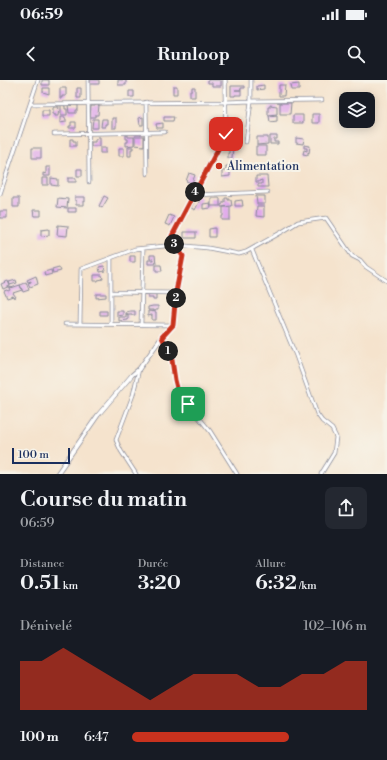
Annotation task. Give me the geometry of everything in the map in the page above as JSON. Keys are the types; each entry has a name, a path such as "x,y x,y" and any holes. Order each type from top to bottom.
{"street":[{"path":"0,194 38,80"},
{"path":"88,80 89,182"},
{"path":"57,474 98,415 132,375 139,369 162,337 173,325 176,292 183,256 175,245 172,236 226,134 226,80"},
{"path":"246,142 252,101 251,80"},
{"path":"30,104 322,100"},
{"path":"146,102 147,174"},
{"path":"54,134 166,132"},
{"path":"194,195 268,192"},
{"path":"80,324 81,269 135,249 175,245 208,248 238,254 252,250 298,222 326,218 352,256 360,260 366,267 387,280"},
{"path":"141,324 143,249"},
{"path":"252,250 296,356 315,409 322,421 332,429 336,437 334,453 321,474"},
{"path":"111,324 112,258"},
{"path":"111,292 176,292"},
{"path":"65,324 173,325"},
{"path":"162,337 172,360 178,392 210,432 237,474"},
{"path":"136,474 121,451 116,440 133,395 139,369"}],"building":[{"path":"42,80 49,80 49,85 42,85"},
{"path":"90,80 99,80 99,84 90,84"},
{"path":"118,80 126,80 126,85 118,85"},
{"path":"208,80 221,80 221,86 212,86 212,83 208,83"},
{"path":"299,84 299,90 291,90 290,85"},
{"path":"264,85 264,89 257,90 257,86"},
{"path":"279,85 285,85 284,96 279,96"},
{"path":"173,86 177,86 177,94 173,94"},
{"path":"231,86 245,86 245,88 241,88 241,95 231,96"},
{"path":"192,87 195,87 195,97 190,97 190,90 192,90"},
{"path":"43,88 49,88 49,94 43,92"},
{"path":"60,88 66,88 66,96 62,96 62,98 60,98"},
{"path":"77,88 81,88 81,98 77,98"},
{"path":"129,91 134,91 134,97 129,97"},
{"path":"280,103 291,103 290,114 280,114"},
{"path":"57,105 59,105 58,116 55,116 52,112 53,107 57,107"},
{"path":"61,105 65,106 65,109 67,109 67,115 61,115"},
{"path":"68,105 78,105 78,110 76,110 76,113 69,113"},
{"path":"99,105 98,115 95,115 95,117 90,117 91,106"},
{"path":"270,105 277,106 277,114 268,115 268,107 270,107"},
{"path":"42,110 49,110 49,116 42,116"},
{"path":"312,114 319,114 319,123 312,123"},
{"path":"277,115 277,121 270,122 269,116"},
{"path":"293,115 303,115 303,123 293,123"},
{"path":"60,117 65,117 66,122 60,123"},
{"path":"143,117 143,125 140,125 139,118"},
{"path":"164,117 174,117 173,121 164,121"},
{"path":"112,118 116,118 116,128 112,128"},
{"path":"93,119 98,119 98,128 92,128"},
{"path":"102,119 107,119 107,124 105,124 105,127 101,127"},
{"path":"71,122 76,122 76,128 69,128 69,126 71,126"},
{"path":"163,123 163,128 157,128 156,124"},
{"path":"126,135 128,135 128,137 134,137 134,145 126,146 128,139 126,139"},
{"path":"135,136 144,136 144,146 135,145"},
{"path":"270,136 277,136 277,139 274,139 274,142 278,142 278,144 270,144"},
{"path":"98,137 100,137 100,146 91,146 91,142 95,142 95,139 98,139"},
{"path":"232,137 235,138 231,146 228,144"},
{"path":"257,137 268,137 268,144 257,145"},
{"path":"296,138 304,139 303,144 296,143"},
{"path":"70,139 76,141 76,146 70,146"},
{"path":"304,145 310,146 308,155 303,154 304,150 307,151 307,148 304,148"},
{"path":"256,146 266,146 266,155 256,155"},
{"path":"128,147 133,147 133,149 131,149 131,156 128,156"},
{"path":"229,147 233,147 232,158 228,158"},
{"path":"32,148 41,148 41,158 32,158"},
{"path":"100,148 106,148 106,153 100,153"},
{"path":"119,148 124,148 124,156 119,156"},
{"path":"226,166 232,166 233,170 226,170"},
{"path":"46,167 50,167 50,176 43,176 43,173 46,174"},
{"path":"77,169 82,169 82,176 77,176"},
{"path":"222,171 230,171 230,176 222,177"},
{"path":"189,173 195,175 192,183 186,181"},
{"path":"256,176 267,176 268,187 258,187 258,184 262,184 262,180 256,182"},
{"path":"42,178 48,178 48,185 42,185"},
{"path":"51,178 58,179 58,186 51,185"},
{"path":"68,178 76,178 76,182 68,182"},
{"path":"104,196 108,198 102,208 99,206"},
{"path":"197,196 201,198 195,210 191,208"},
{"path":"256,196 265,196 265,204 257,204"},
{"path":"75,197 85,197 85,202 83,201 83,205 76,205"},
{"path":"13,198 19,198 19,207 13,207"},
{"path":"58,198 68,199 67,208 57,207"},
{"path":"211,198 220,198 220,206 211,206"},
{"path":"225,198 231,200 232,206 221,207 223,202 225,202"},
{"path":"242,200 243,206 235,206 235,201"},
{"path":"210,203 211,208 203,209 203,204"},
{"path":"257,206 264,206 264,217 256,216"},
{"path":"223,207 230,207 230,220 222,220"},
{"path":"68,208 76,208 76,212 68,212"},
{"path":"33,210 41,210 41,216 34,216"},
{"path":"0,211 7,211 7,218 0,218"},
{"path":"169,215 174,217 170,226 165,224"},
{"path":"58,225 68,226 67,236 57,235"},
{"path":"215,228 215,237 209,237 209,229"},
{"path":"49,229 49,235 41,236 41,230"},
{"path":"184,232 196,232 196,238 184,238"},
{"path":"150,255 155,255 156,264 148,264 148,260 153,260 150,259"},
{"path":"130,256 135,256 135,262 130,262"},
{"path":"156,265 161,265 162,271 156,271"},
{"path":"104,266 105,271 100,272 99,267"},
{"path":"59,267 61,271 53,273 52,269"},
{"path":"51,270 52,274 45,276 44,272"},
{"path":"94,275 102,275 103,279 94,281"},
{"path":"36,276 38,284 30,287 28,283 31,281 28,282 27,280"},
{"path":"16,280 17,283 10,285 9,282"},
{"path":"8,281 10,286 3,289 1,284"},
{"path":"26,282 29,290 23,292 20,285"},
{"path":"20,285 22,290 13,293 16,297 14,298 13,296 7,298 4,291 8,291 11,287"},
{"path":"96,294 106,294 106,297 96,298"},
{"path":"148,294 156,294 156,300 153,300 153,298 148,298"},
{"path":"158,306 158,310 148,310 148,307"},
{"path":"100,311 107,311 107,315 100,315"},
{"path":"117,311 123,311 123,315 117,316"},
{"path":"135,311 135,315 126,314 126,312"},
{"path":"148,311 156,312 156,320 152,320 152,315 148,316"},
{"path":"126,314 128,314 128,320 119,321 119,317 126,317"}],"place":[{"name":"Alimentation","path":"219,166"}],"route":[{"path":"188,404 178,392 172,360 162,337 173,325 176,292 183,256 175,245 172,236 226,134"}]}
